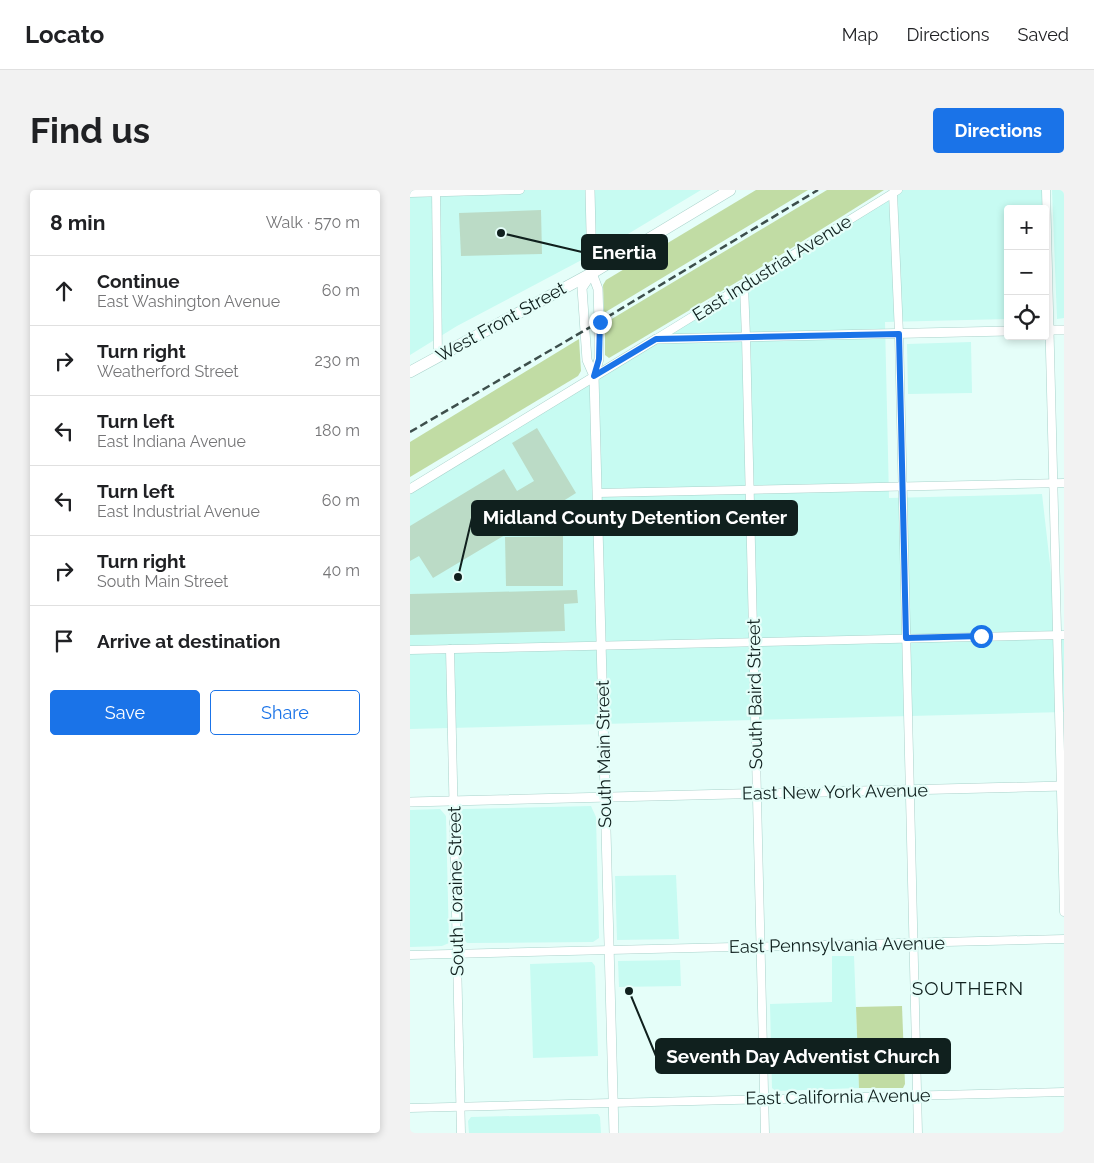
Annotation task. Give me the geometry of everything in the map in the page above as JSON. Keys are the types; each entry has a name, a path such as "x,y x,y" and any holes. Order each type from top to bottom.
{"main road":[{"name":"West Front Street","path":"410,372 592,273 730,190"}],"street":[{"path":"410,193 520,190"},
{"name":"South Main Street","path":"590,190 592,273 598,289 600,322 599,359 594,376 614,1133"},
{"path":"1046,190 1047,295"},
{"path":"436,191 438,356"},
{"path":"896,192 918,1133"},
{"name":"East Industrial Avenue","path":"410,489 896,192"},
{"name":"South Main Street","path":"592,273 582,288 587,360 594,376"},
{"name":"South Baird Street","path":"744,286 762,947 765,1133"},
{"path":"1049,330 1064,330"},
{"path":"656,339 1004,331"},
{"path":"1047,340 1061,635 1064,912"},
{"path":"598,493 1064,483"},
{"path":"410,650 1061,635"},
{"name":"South Loraine Street","path":"450,649 461,1133"},
{"name":"East New York Avenue","path":"410,802 1062,786"},
{"name":"East Pennsylvania Avenue","path":"410,955 1064,939"},
{"name":"East California Avenue","path":"410,1108 1064,1092"}],"shaded area":[{"path":"410,190 701,190 608,246 457,326 410,355"},
{"path":"901,190 1043,190 1042,205 1004,205 1004,319 885,322 889,498 1042,494 1058,634 1064,635 1064,712 410,729 410,486"},
{"path":"1052,190 1064,190 1064,318 1057,319"},
{"path":"971,342 972,393 908,394 907,344"},
{"path":"591,806 596,817 599,938 593,942 467,943 463,938 459,814 463,809"},
{"path":"440,809 446,816 449,943 442,946 410,947 410,810"},
{"path":"676,875 679,939 617,940 615,876"},
{"path":"832,956 854,956 859,1088 776,1091 772,1088 770,1004 832,1002"},
{"path":"680,960 681,986 619,987 618,961"},
{"path":"592,962 595,966 598,1056 533,1058 530,964"},
{"path":"598,1114 600,1117 601,1133 469,1133 468,1121 471,1117"}],"green space":[{"path":"756,190 808,190 604,313 603,285 606,280"},
{"path":"827,190 884,190 747,276 609,358 605,355 605,323"},
{"path":"579,339 581,371 578,376 410,477 410,442"},
{"path":"902,1006 905,1084 903,1088 859,1088 856,1007"}],"building":[{"path":"541,210 542,254 461,256 459,213"},
{"path":"537,428 576,493 552,508 547,500 528,512 532,519 433,578 419,556 410,561 410,526 504,469 517,491 534,481 512,443"},
{"path":"563,536 563,586 506,586 505,537"},
{"path":"577,590 578,603 564,604 565,631 410,635 410,594"}],"railway":[{"path":"410,432 599,322 818,190"}],"place":[{"name":"Enertia","path":"501,233"},
{"name":"Midland County Detention Center","path":"458,577"},
{"name":"Seventh Day Adventist Church","path":"629,991"}],"district":[{"name":"SOUTHERN","path":"968,988"}],"route":[{"path":"600,322 599,359 594,376 656,339 899,334 906,638 981,636"}]}
